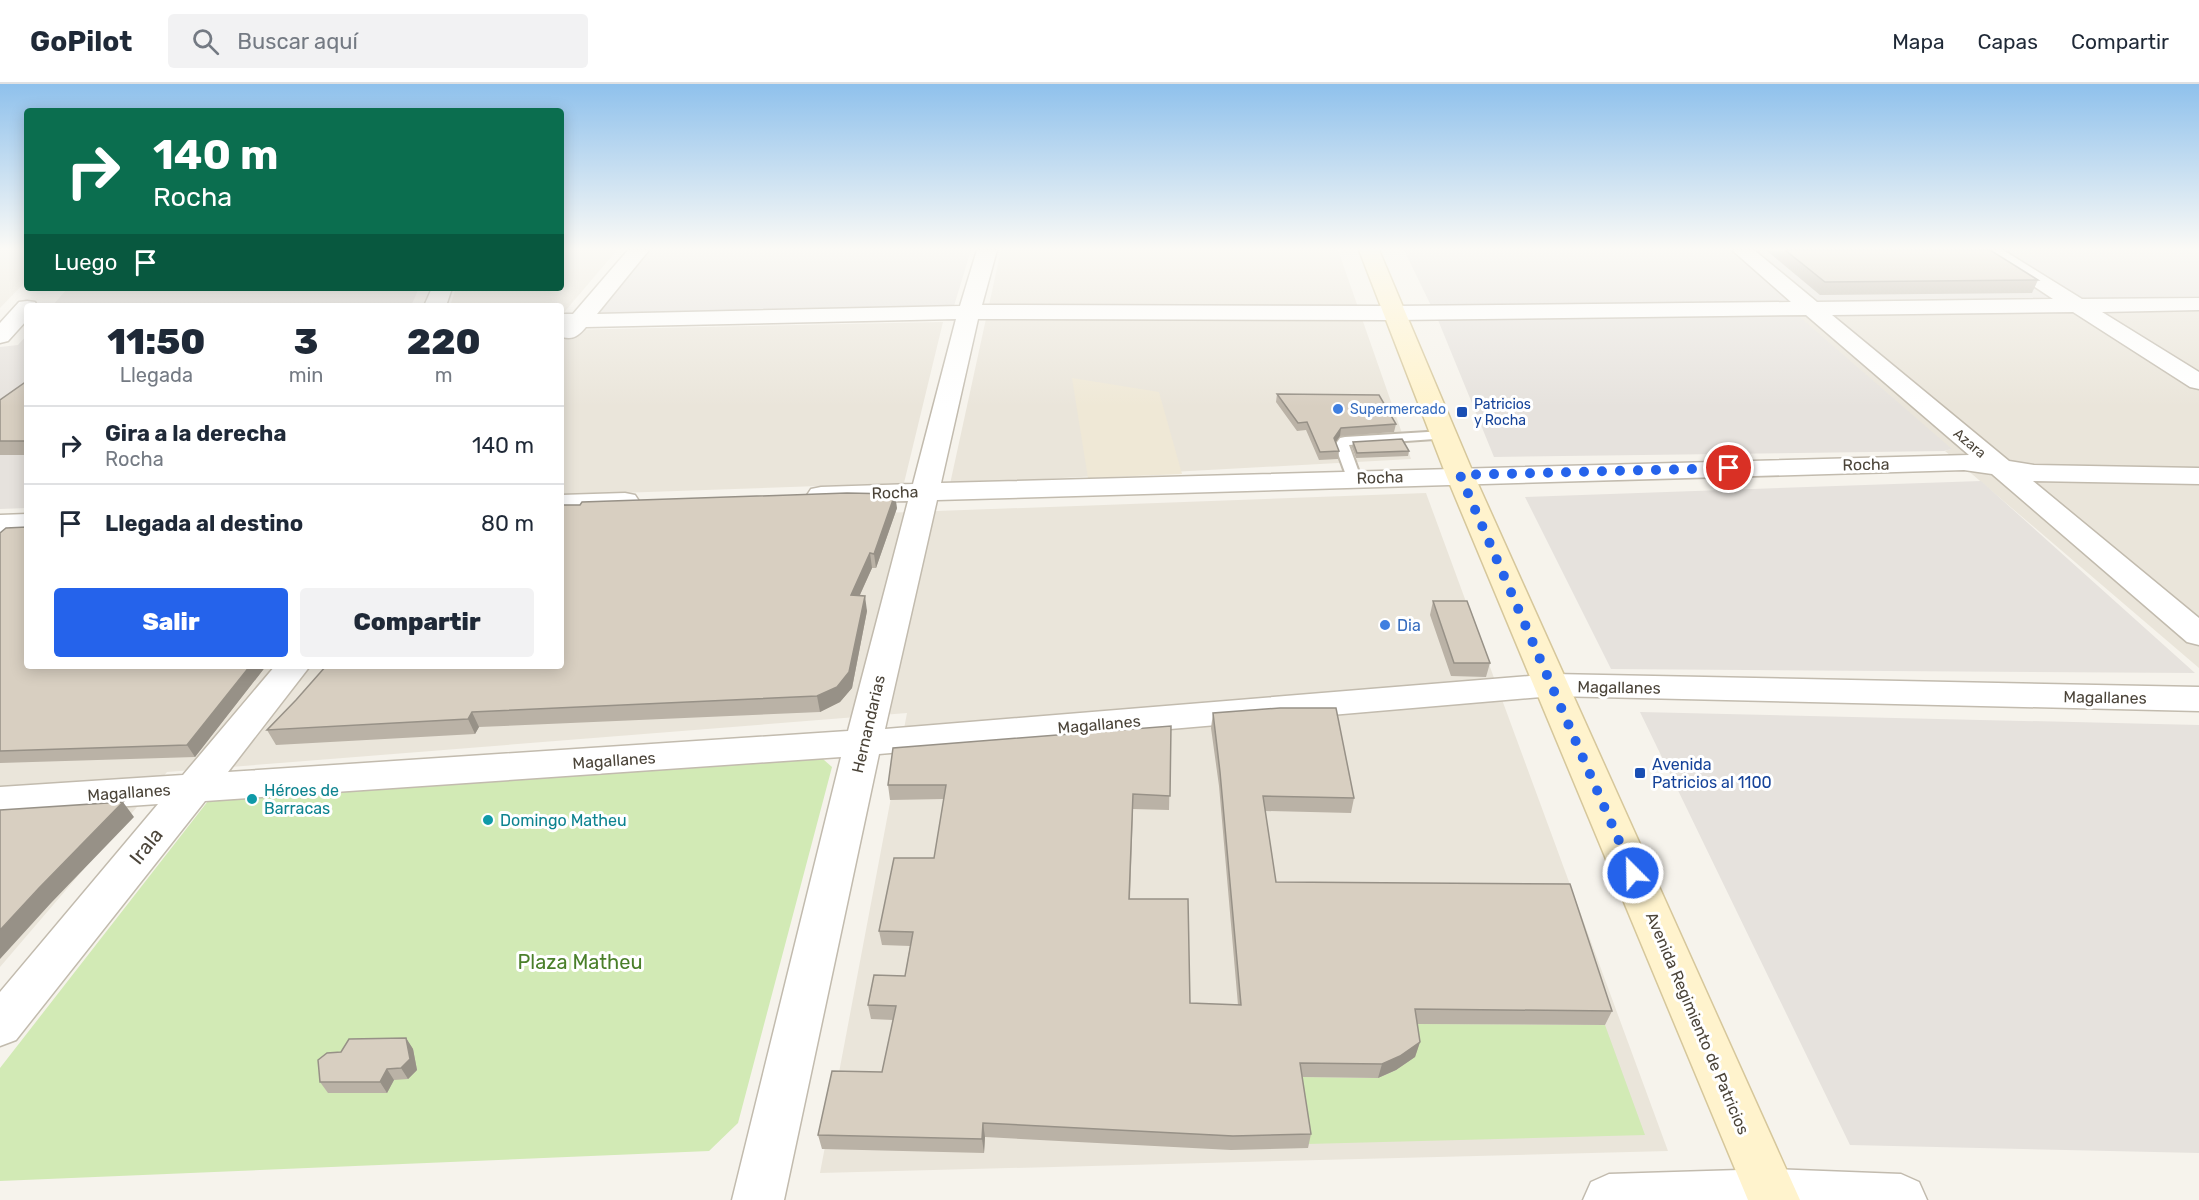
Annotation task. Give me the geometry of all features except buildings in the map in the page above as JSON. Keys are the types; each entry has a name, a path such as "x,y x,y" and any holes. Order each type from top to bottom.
{"main road":[{"name":"Avenida Regimiento de Patricios","path":"1390,302 1460,475 1773,1197"}],"street":[{"path":"564,335 570,321 588,302"},
{"name":"Hernandarias","path":"758,1200 863,743 972,302"},
{"name":"Azara","path":"1804,302 2199,635"},
{"path":"2072,302 2199,382"},
{"path":"570,321 969,312 1395,313 2199,304"},
{"path":"0,336 24,310"},
{"path":"0,336 24,335"},
{"name":"Rocha","path":"796,496 1964,462 2034,473 2199,476"},
{"path":"564,503 655,500"},
{"path":"0,524 24,523"},
{"name":"Irala","path":"0,1026 291,669"},
{"name":"Magallanes","path":"0,801 863,743 1553,685 2199,699"},
{"path":"1609,1200 1773,1197 1901,1200"}],"lane":[{"path":"1354,478 1342,446 1345,441 1444,435"}],"shaded area":[{"path":"55,302 413,302 412,303"},
{"path":"573,302 564,312 564,303 451,303"},
{"path":"606,302 955,302 954,306 595,315"},
{"path":"990,302 1356,302 1411,459 950,484"},
{"path":"1429,302 1949,302 1787,306 1952,449 1944,451 1494,457"},
{"path":"1786,306 2199,307 2199,668 1945,451 1951,449"},
{"path":"943,322 904,483 564,495 564,330"},
{"path":"24,338 24,508 0,509 0,347 18,345"},
{"path":"1072,378 1159,392 1182,474 1088,478"},
{"path":"1981,481 2195,673 1611,669 1525,497"},
{"path":"1426,493 1668,1151 820,1173 907,713 167,772 0,967 0,545 24,653 24,669 564,669 564,525"},
{"path":"1640,712 2199,725 2199,1153 1850,1145"}],"green space":[{"name":"Plaza Matheu","path":"815,752 832,767 738,1123 709,1151 0,1181 0,1068 208,801 235,790"},
{"path":"1411,1024 1605,1025 1645,1135 1307,1144 1297,1077 1378,1078 1396,1070 1415,1056"}],"place":[{"name":"Supermercado","path":"1338,409"},
{"name":"Patricios y Rocha","path":"1462,412"},
{"name":"Dia","path":"1385,625"},
{"name":"Avenida Patricios al 1100","path":"1640,773"},
{"name":"Héroes de Barracas","path":"252,799"},
{"name":"Domingo Matheu","path":"488,820"}],"route":[{"path":"1633,873 1460,475 1729,468"}]}
